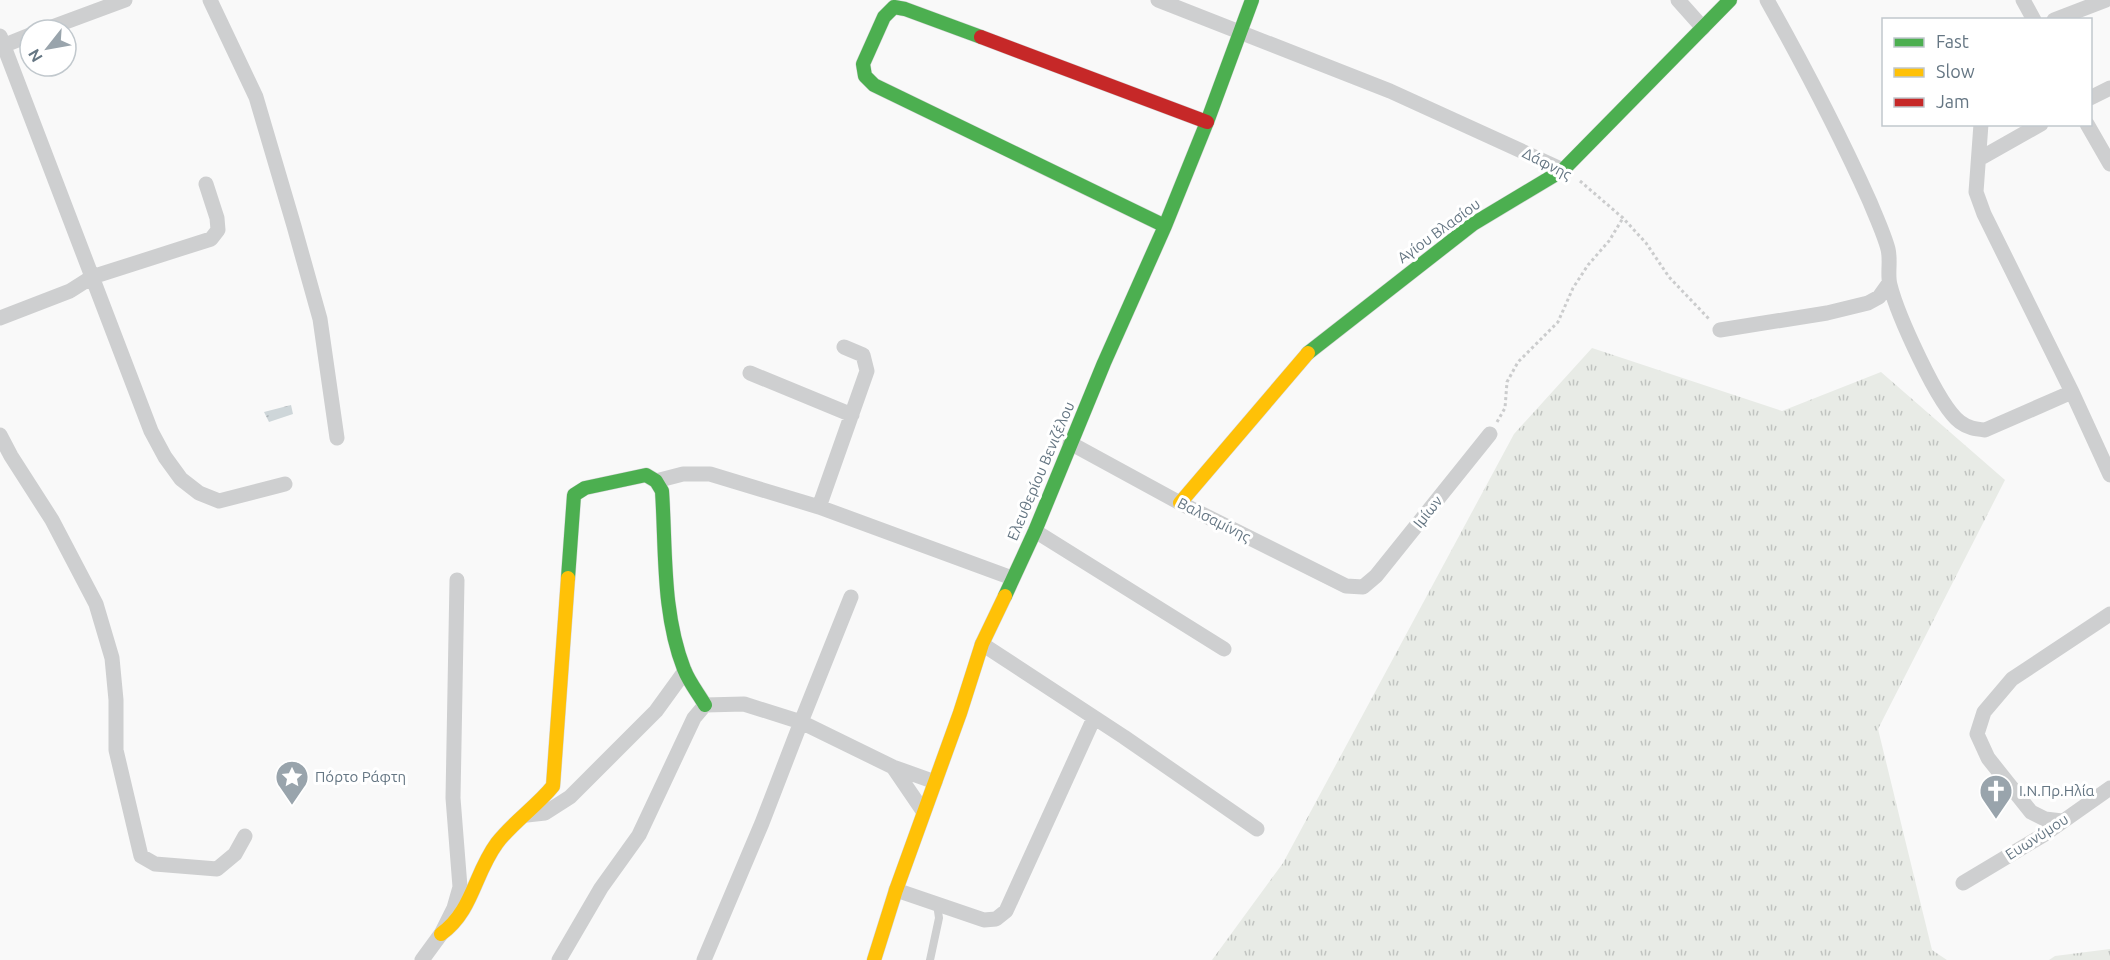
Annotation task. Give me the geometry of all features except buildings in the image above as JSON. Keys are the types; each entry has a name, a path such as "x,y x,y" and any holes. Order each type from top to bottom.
{"street":[{"path":"76,18 125,0"},
{"path":"210,0 256,98 294,226 320,319 337,438"},
{"name":"Δάφνης","path":"1158,0 1390,91 1563,170"},
{"name":"Ελευθερίου Βενιζέλου","path":"874,960 923,811 960,713 982,645 1035,531 1070,443 1165,226 1208,122 1252,0"},
{"path":"1678,0 1703,28"},
{"name":"Αγίου Βλασίου","path":"1179,503 1303,357 1473,224 1563,170 1730,0"},
{"path":"1767,0 1827,111 1870,203 1888,250 1889,284 1917,354 1947,409 1959,421 1972,429 1985,430 2072,392"},
{"path":"2023,0 2033,18"},
{"path":"2059,18 2106,0"},
{"path":"1165,226 874,85 865,76 863,64 884,17 894,8 905,9 1208,122"},
{"path":"18,38 1,43 151,431 165,458 181,479 199,493 219,501 285,484"},
{"path":"2092,97 2110,88"},
{"path":"1981,126 1976,192 1984,214 2072,392 2110,475"},
{"path":"1979,159 2037,126"},
{"path":"2088,126 2110,165"},
{"path":"0,318 70,291 92,277 211,239 218,230 217,218 206,184"},
{"path":"1719,330 1827,313 1868,303 1880,297 1889,284"},
{"path":"819,507 867,371 863,355 844,347"},
{"path":"750,373 852,416"},
{"name":"Ιμίων","path":"1363,587 1376,576 1490,434"},
{"path":"0,435 52,520 96,604 112,658 116,700 116,750 141,856 154,864 217,869 235,854 245,836"},
{"name":"Βαλσαμίνης","path":"1070,443 1179,503 1346,586 1363,587"},
{"path":"656,481 683,474 710,474 819,507 1012,578"},
{"path":"441,934 456,925 468,905 481,870 504,835 544,799 553,786 565,641 572,505 574,495 585,488 646,476 656,481 662,491 669,606 674,641 685,672 705,705"},
{"path":"1035,531 1224,649"},
{"path":"422,960 441,934 454,908 460,888 453,798 457,580"},
{"path":"704,960 762,823 851,597"},
{"path":"2062,821 2044,819 2031,812 1988,758 1977,734 1984,712 2012,679 2110,614"},
{"path":"982,645 1210,795 1257,829"},
{"path":"527,814 545,813 570,797 656,711 685,672"},
{"path":"559,960 601,888 639,835 682,740 694,718 705,705 744,704 801,722 893,766 934,782"},
{"path":"896,890 984,920 996,919 1006,911 1094,718"},
{"path":"893,766 923,811"},
{"name":"Ευωνύμου","path":"1963,883 2045,834 2110,788"}],"lane":[{"path":"930,960 939,918 937,904"}],"path":[{"name":"Δάφνης","path":"1563,170 1588,187 1623,218 1646,243 1669,277 1719,330"},
{"path":"1490,434 1504,408 1507,382 1518,362 1558,322 1578,280 1609,241 1623,218"}],"green space":[{"path":"1592,348 1782,411 1881,372 2005,480 1878,729 1932,950 1947,960 1212,960 1283,863 1514,434"},
{"path":"2110,949 2110,960 2049,960 2055,956"}],"water":[{"path":"291,405 293,414 269,422 264,412"}],"traffic: fast":[{"path":"1005,596 1165,226 1207,122 1252,0"},
{"path":"1308,353 1473,224 1563,170 1730,0"},
{"path":"981,37 894,7 884,17 863,64 865,76 874,85 1165,226"},
{"path":"568,578 574,495 585,488 646,475 656,481 662,491 666,581 672,626 684,669 705,705"}],"traffic: slow":[{"path":"1180,503 1308,353"},
{"path":"441,934 452,925 467,903 497,843 553,786 568,578"},
{"path":"874,960 896,890 960,713 982,644 1005,596"}],"traffic: jam":[{"path":"981,37 1207,122"}],"place":[{"name":"Πόρτο Ράφτη","path":"292,806"},
{"name":"Ι.Ν.Πρ.Ηλία","path":"1996,820"}]}
